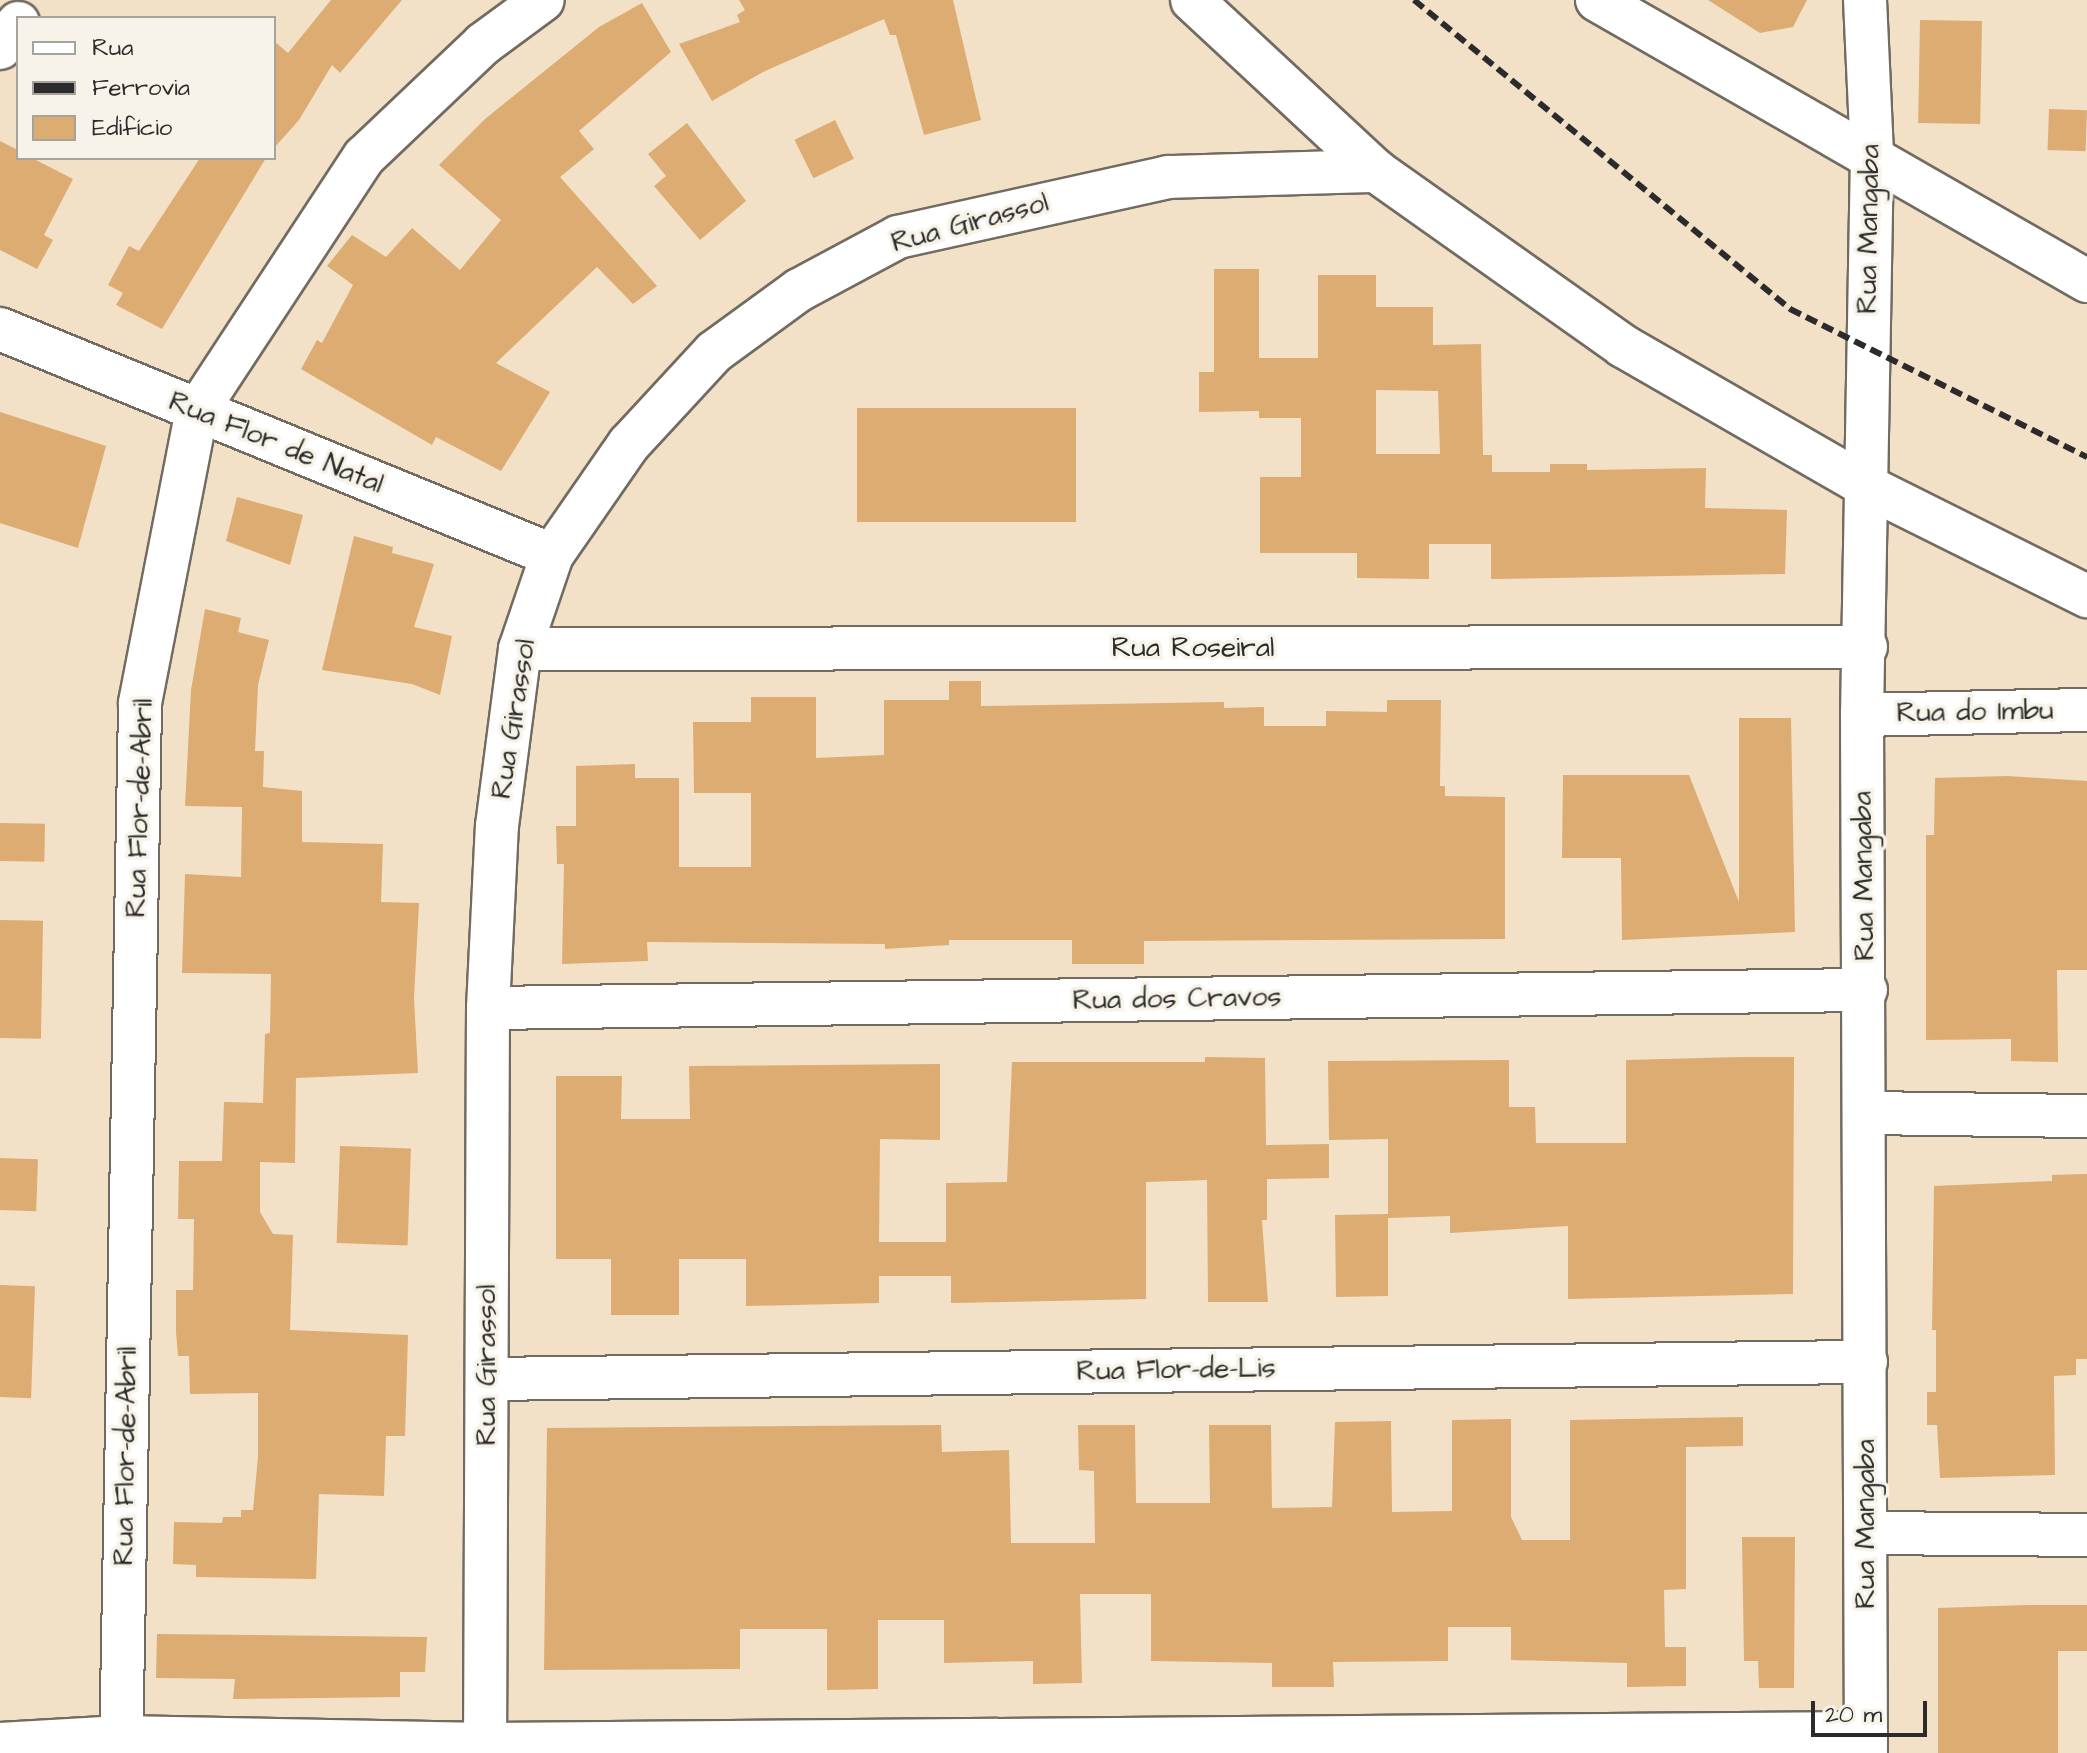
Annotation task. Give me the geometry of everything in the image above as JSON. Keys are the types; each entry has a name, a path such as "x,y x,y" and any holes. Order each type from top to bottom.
{"street":[{"name":"Rua Flor-de-Abril","path":"121,1745 140,703 197,411 364,157 483,44 543,0"},
{"path":"1192,0 1376,171 1623,346 1866,486 2087,596"},
{"path":"1597,0 1872,154 2087,281"},
{"name":"Rua Mangaba","path":"1865,0 1872,154 1866,647 1862,715 1866,990 1866,1743"},
{"path":"0,48 16,26"},
{"name":"Rua Girassol","path":"485,1748 488,1008 497,826 520,649 552,555 629,444 714,352 799,290 898,237 1168,177 1376,171"},
{"name":"Rua Flor de Natal","path":"0,329 552,555"},
{"name":"Rua Roseiral","path":"520,649 1866,647"},
{"name":"Rua do Imbu","path":"1862,715 2087,710"},
{"name":"Rua dos Cravos","path":"488,1008 1866,990"},
{"path":"1866,1113 2087,1116"},
{"name":"Rua Flor-de-Lis","path":"487,1379 1866,1362"},
{"path":"1866,1533 2087,1535"},
{"path":"0,1744 485,1748 1866,1743"}],"building":[{"path":"331,0 402,0 340,73 332,65 299,120 276,146 276,43 288,53"},
{"path":"739,0 953,0 981,120 924,135 896,35 890,35 884,19 765,71 712,101 679,44 740,22 737,15 745,10"},
{"path":"1708,0 1807,0 1793,27 1760,33"},
{"path":"642,3 671,52 579,131 594,149 560,177 657,286 633,304 597,267 496,363 550,392 501,471 436,437 432,445 301,369 317,340 322,343 353,285 327,266 352,235 386,257 412,228 460,270 501,220 439,165 485,119 599,27"},
{"path":"1920,20 1982,21 1980,124 1918,123"},
{"path":"2049,109 2087,110 2086,151 2048,150"},
{"path":"835,120 854,159 813,178 795,140"},
{"path":"687,123 746,201 700,240 654,186 666,176 648,154"},
{"path":"0,141 16,149 16,160 36,160 73,179 44,235 53,240 37,269 0,250"},
{"path":"199,160 265,160 162,329 116,305 123,293 108,285 129,246 139,251"},
{"path":"1214,269 1259,269 1259,358 1318,358 1318,275 1376,275 1376,307 1433,307 1433,345 1481,344 1483,455 1492,455 1492,472 1550,472 1550,464 1587,464 1587,470 1706,468 1705,508 1787,510 1785,574 1491,579 1491,544 1429,544 1429,579 1357,578 1357,553 1260,553 1260,477 1301,477 1301,418 1259,418 1259,411 1199,412 1199,372 1214,372","holes":["1376,390 1438,391 1440,454 1376,454"]},
{"path":"857,408 1076,408 1076,522 857,522"},
{"path":"0,412 106,446 78,548 0,523"},
{"path":"237,497 303,515 290,565 226,541"},
{"path":"354,536 393,547 392,553 434,564 414,627 452,636 440,695 412,684 322,670"},
{"path":"205,609 241,618 238,632 269,640 258,685 255,751 264,751 263,787 302,791 302,842 383,844 381,902 419,903 414,998 418,1073 296,1078 295,1163 260,1162 260,1212 273,1234 293,1235 290,1330 408,1335 405,1436 386,1436 384,1496 319,1494 316,1579 196,1577 196,1565 173,1564 174,1522 222,1523 223,1517 241,1517 241,1510 253,1510 258,1457 258,1393 190,1394 189,1356 178,1356 176,1332 176,1290 193,1290 194,1219 178,1219 179,1161 222,1161 224,1102 263,1103 265,1034 270,1033 271,974 182,973 185,874 241,877 242,807 185,806 191,690"},
{"path":"949,681 981,681 981,706 1224,702 1224,708 1264,707 1264,726 1326,726 1326,711 1387,712 1387,700 1441,700 1440,786 1445,786 1445,796 1505,797 1505,939 1144,941 1144,964 1072,964 1072,940 949,940 949,945 885,949 885,944 647,942 648,961 562,964 564,864 557,864 556,826 576,826 576,766 635,764 635,778 679,778 679,867 751,867 751,793 694,793 693,722 751,722 751,697 816,697 816,758 884,755 884,700 949,700"},
{"path":"1739,718 1791,718 1795,932 1622,940 1621,858 1562,858 1563,775 1689,775 1739,902"},
{"path":"2008,776 2087,781 2087,970 2057,970 2058,1062 2011,1061 2011,1039 1926,1040 1926,835 1934,835 1935,778"},
{"path":"0,823 45,824 44,862 0,861"},
{"path":"0,920 43,921 41,1039 0,1038"},
{"path":"1205,1057 1265,1058 1266,1145 1329,1144 1329,1178 1267,1179 1267,1220 1262,1220 1268,1302 1208,1302 1207,1180 1146,1182 1146,1299 951,1303 951,1276 879,1276 879,1303 746,1306 746,1259 679,1259 679,1315 611,1315 611,1259 556,1259 556,1076 622,1076 621,1119 690,1119 689,1066 940,1064 940,1140 880,1139 879,1242 946,1242 946,1183 1007,1182 1012,1062 1205,1062"},
{"path":"1794,1057 1793,1294 1568,1299 1568,1226 1450,1233 1450,1216 1388,1218 1388,1296 1336,1297 1335,1215 1388,1214 1388,1139 1329,1140 1328,1061 1509,1060 1509,1107 1535,1107 1536,1143 1626,1143 1626,1060"},
{"path":"340,1146 411,1148 408,1245 337,1243"},
{"path":"0,1158 38,1159 36,1211 0,1210"},
{"path":"2087,1174 2087,1359 2076,1359 2076,1375 2054,1376 2055,1475 1940,1478 1937,1425 1927,1425 1927,1392 1936,1392 1936,1330 1932,1330 1934,1186 2052,1181 2052,1175"},
{"path":"0,1285 35,1286 31,1398 0,1397"},
{"path":"1743,1417 1743,1446 1686,1447 1686,1589 1664,1590 1665,1647 1686,1647 1686,1686 1627,1687 1627,1663 1511,1660 1511,1627 1448,1627 1448,1661 1333,1662 1334,1687 1272,1687 1272,1663 1151,1661 1151,1594 1080,1594 1082,1683 1033,1684 1033,1661 944,1663 944,1620 878,1620 878,1689 827,1690 827,1629 740,1629 740,1669 544,1670 547,1428 941,1425 942,1452 1009,1450 1011,1543 1095,1543 1094,1471 1079,1470 1078,1425 1135,1425 1136,1503 1210,1503 1209,1425 1271,1425 1272,1508 1332,1507 1335,1422 1391,1421 1392,1512 1452,1511 1452,1420 1511,1419 1511,1517 1522,1540 1570,1540 1570,1420"},
{"path":"1742,1537 1795,1537 1794,1688 1759,1688 1758,1661 1744,1661"},
{"path":"2087,1605 2087,1651 2058,1651 2058,1753 1938,1753 1938,1608"},
{"path":"157,1634 427,1637 425,1672 400,1672 400,1697 233,1699 235,1679 156,1678"}],"railway":[{"path":"1414,0 1790,309 2087,457"}]}
